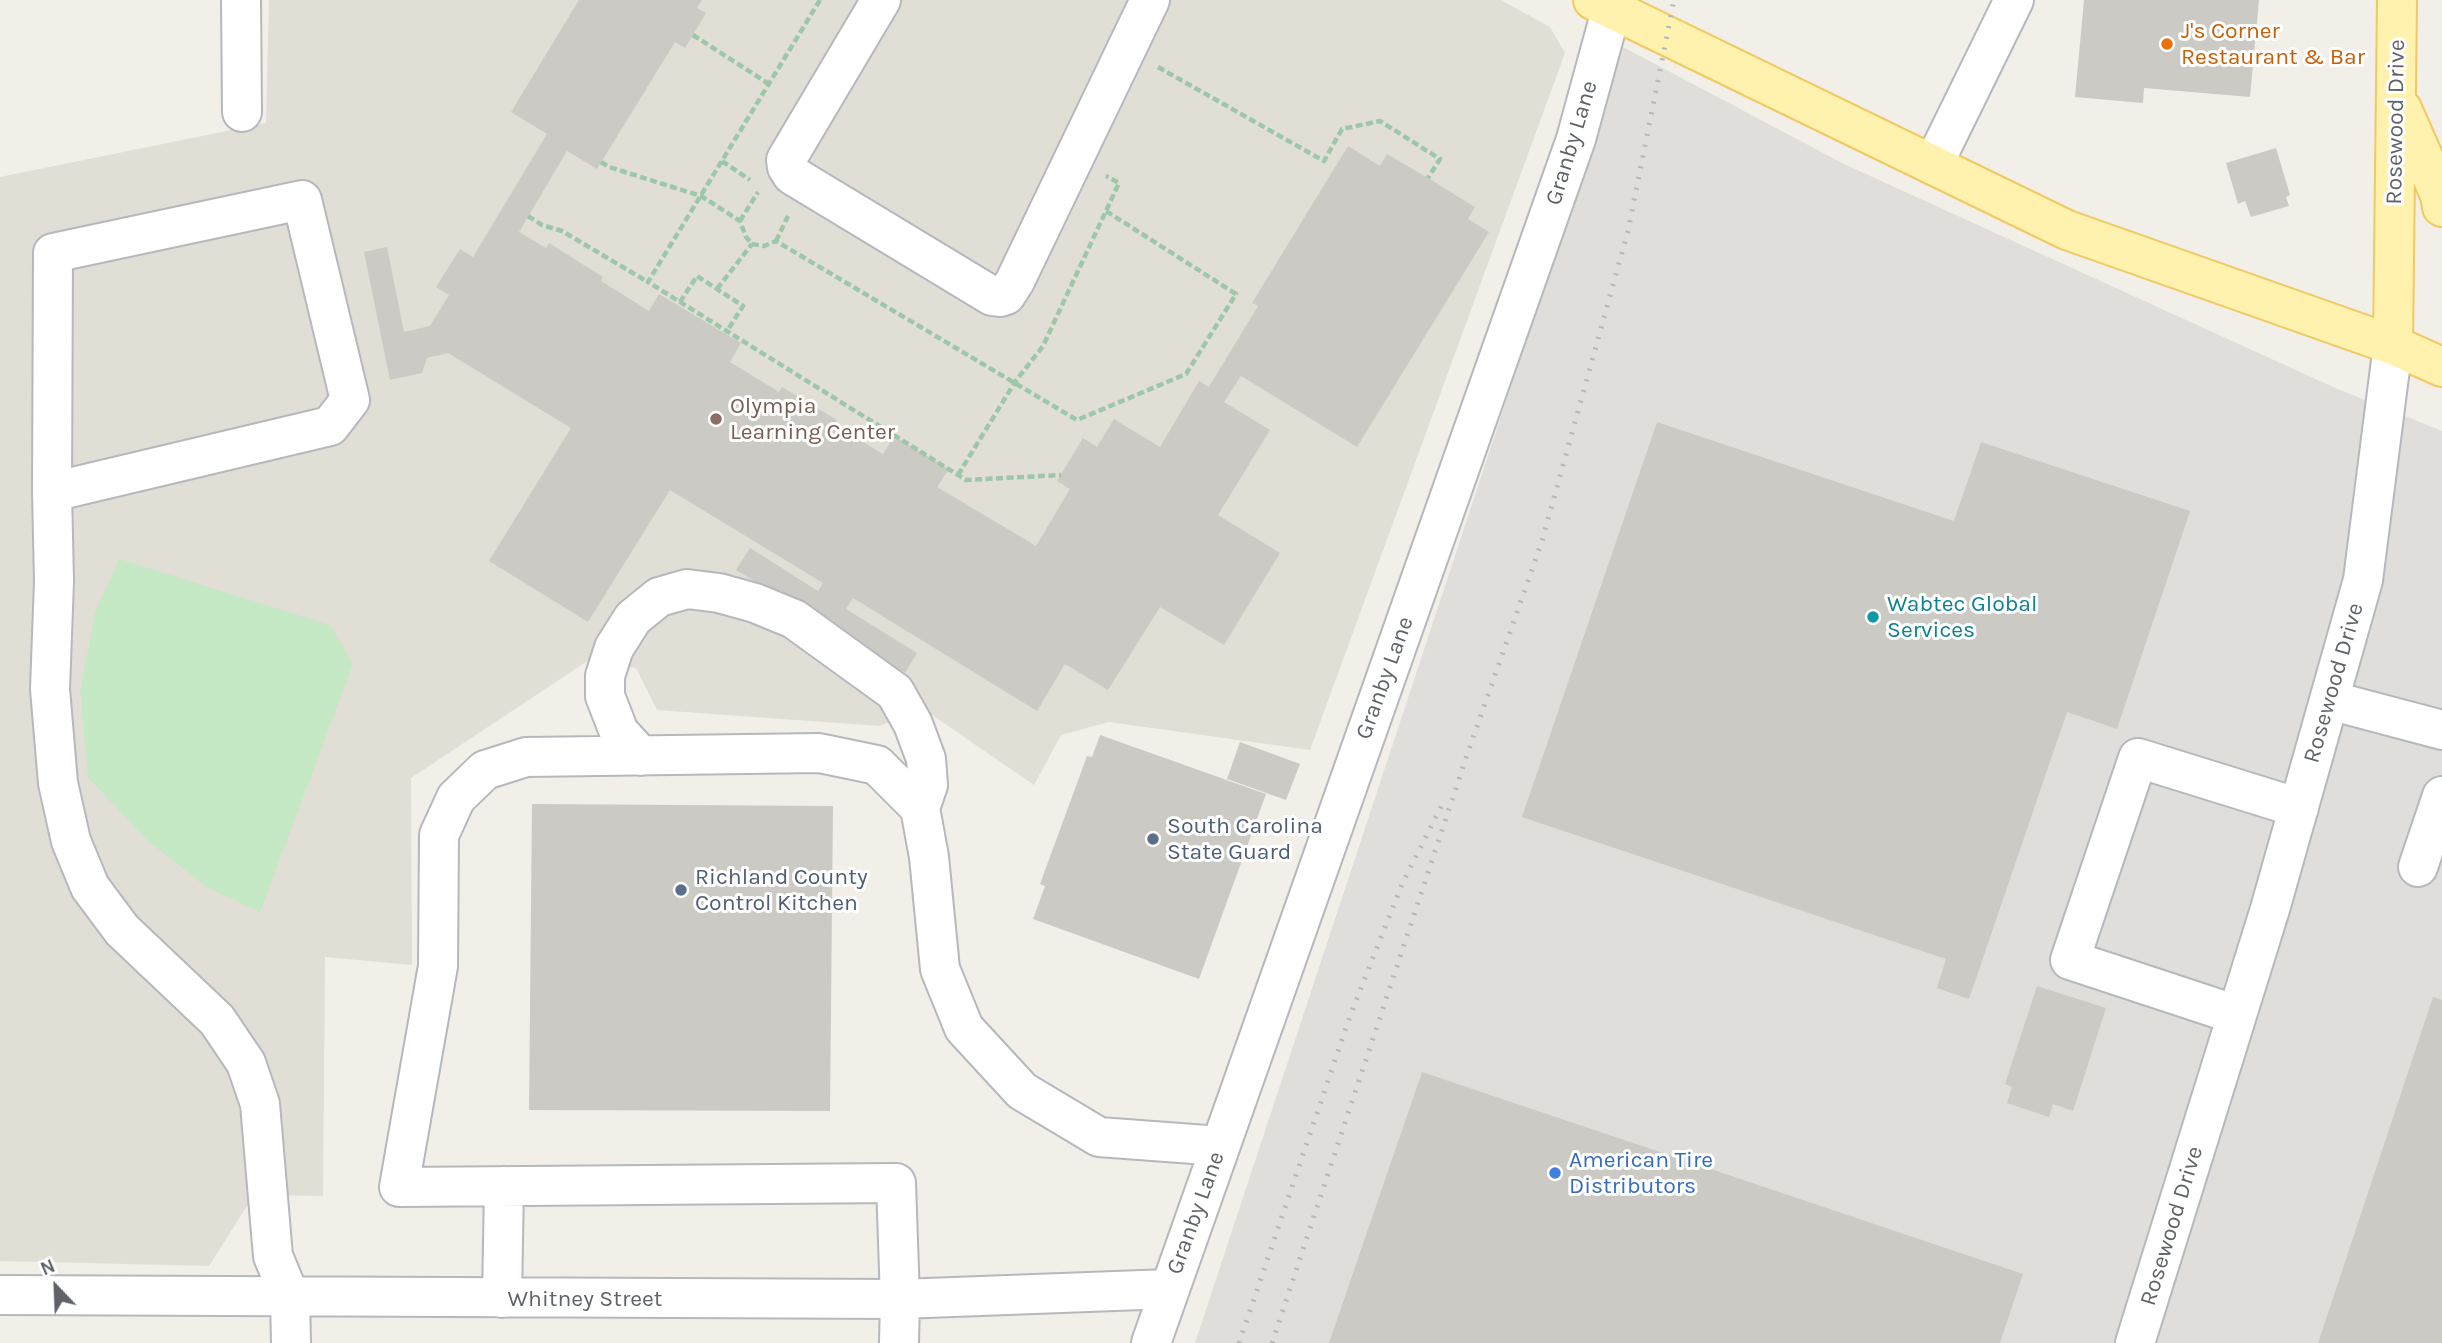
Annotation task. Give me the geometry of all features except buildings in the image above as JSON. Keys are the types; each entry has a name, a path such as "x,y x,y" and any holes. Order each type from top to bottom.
{"main road":[{"name":"Rosewood Drive","path":"2393,345 2397,0"},
{"path":"1602,5 2067,230 2393,345 2442,367"},
{"path":"2396,97 2440,195 2442,207"}],"street":[{"path":"241,0 242,112"},
{"path":"881,0 786,160 792,175 992,296 1000,297 1012,288 1150,0"},
{"path":"1933,165 2014,0"},
{"name":"Granby Lane","path":"1151,1343 1576,139 1602,5"},
{"path":"52,492 330,426 350,400 302,200 53,253 52,492 54,581 50,689 58,783 71,841 90,887 122,930 217,1020 246,1063 260,1104 273,1256 290,1297 291,1343"},
{"name":"Rosewood Drive","path":"2135,1343 2299,808 2363,580 2393,345"},
{"path":"641,756 619,732 605,696 605,676 614,649 633,618 659,597 687,589 719,593 755,603 794,619 895,692 912,724 926,759 928,785 920,808 929,857 940,969 964,1028 1022,1091 1099,1137 1220,1146"},
{"path":"2329,701 2442,730"},
{"path":"899,1343 896,1183 399,1187 438,966 439,835 456,798 485,769 526,757 819,753 877,765 920,808"},
{"path":"2237,1015 2070,960 2138,758 2299,808"},
{"path":"2418,867 2442,796"},
{"path":"502,1298 504,1186"},
{"name":"Whitney Street","path":"0,1295 900,1300 1169,1289"}],"path":[{"path":"648,282 820,0"},
{"path":"693,35 769,84"},
{"path":"1150,78 1157,66 1324,161 1342,129 1380,121 1440,159 1428,178"},
{"path":"722,160 760,190 740,221"},
{"path":"958,475 1015,382 1043,346 1119,183 1073,160"},
{"path":"776,241 789,217 779,208"},
{"path":"527,216 542,225 562,231 648,282 966,480 1061,475"},
{"path":"717,289 752,244"},
{"path":"680,302 697,276 743,306 727,331"}],"shaded area":[{"name":"Olympia Learning Center","path":"269,0 1501,0 1550,27 1565,53 1310,750 1109,722 1061,735 1034,785 922,708 880,726 657,710 636,668 589,660 411,778 412,965 325,957 323,1196 254,1195 209,1266 0,1261 0,177 266,123"},
{"path":"1623,47 1844,164 2333,387 2442,431 2442,1343 1195,1343"}],"green space":[{"path":"119,559 330,625 353,664 260,912 205,886 146,839 88,777 80,691 95,613"}],"railway":[{"path":"1272,1343 1467,755 1542,541 1628,231 1674,0"},
{"path":"1239,1343 1350,1016 1402,884 1443,803"}],"place":[{"name":"J's Corner Restaurant & Bar","path":"2167,44"},
{"name":"Olympia Learning Center","path":"716,419"},
{"name":"Wabtec Global Services","path":"1873,617"},
{"name":"South Carolina State Guard","path":"1153,839"},
{"name":"Richland County Control Kitchen","path":"681,890"},
{"name":"American Tire Distributors","path":"1555,1173"}]}
